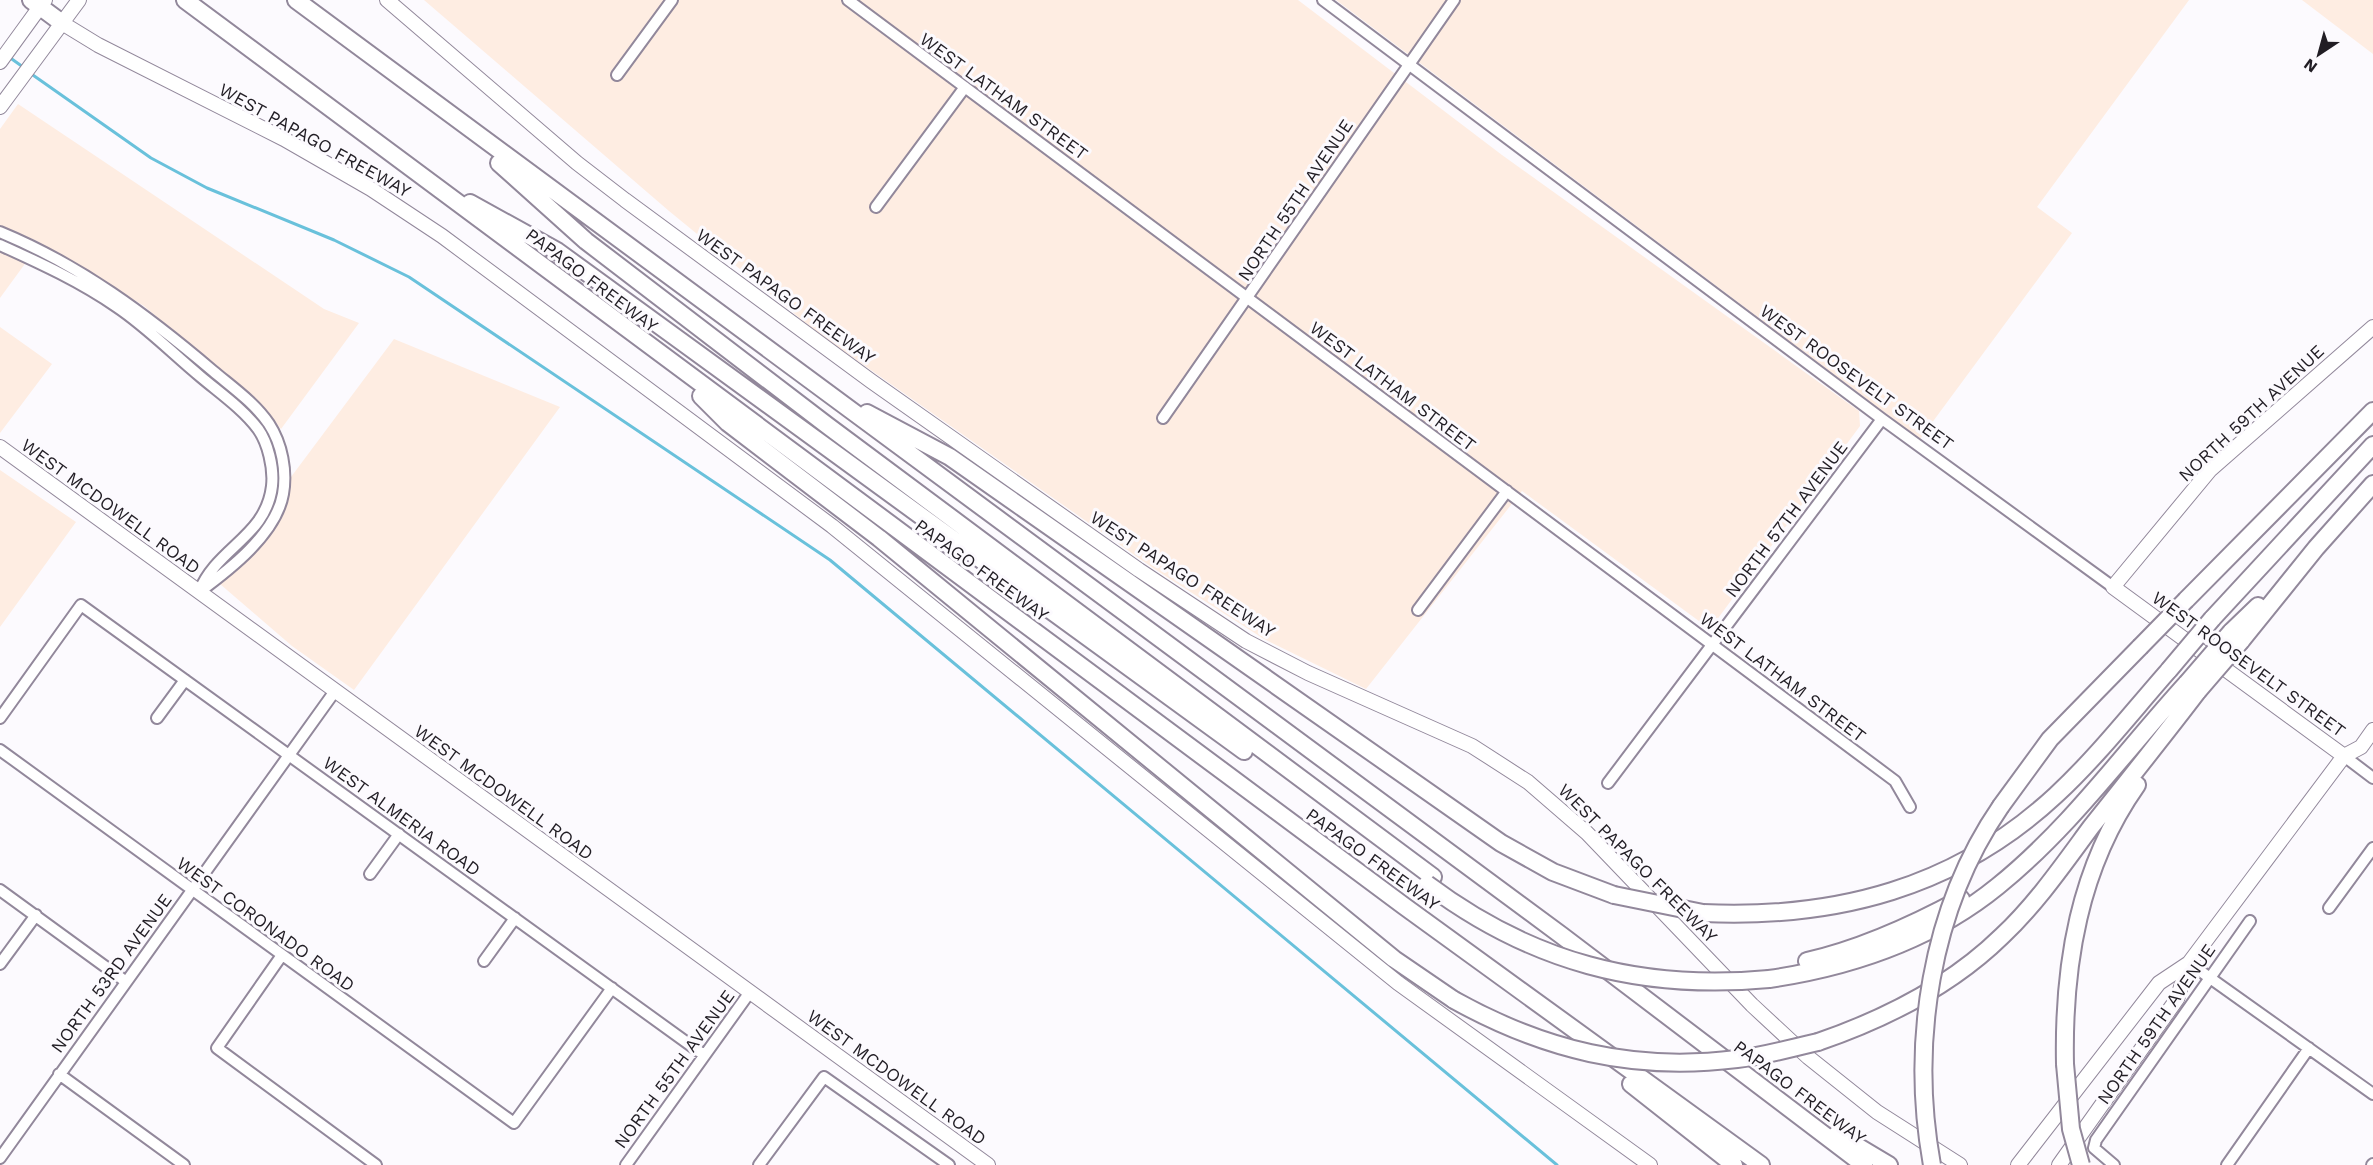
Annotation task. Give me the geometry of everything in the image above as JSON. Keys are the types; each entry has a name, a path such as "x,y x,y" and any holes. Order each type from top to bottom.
{"highway":[{"name":"PAPAGO FREEWAY","path":"185,0 1404,906 1761,1165"},
{"name":"PAPAGO FREEWAY","path":"296,0 1562,935 1864,1165"},
{"path":"39,2 62,23"},
{"path":"420,92 586,241 1430,880"},
{"path":"414,172 557,251 1430,880 1487,913 1544,940 1583,954 1630,966 1711,974 1768,974 1820,970 1878,952 1927,933 1996,888 2062,825 2230,633 2316,548 2373,484"},
{"path":"663,357 728,423 896,552 1407,969 1454,1000 1515,1031 1593,1055 1658,1063 1695,1063 1739,1059 1818,1042 1862,1026 1915,1000 1968,965 2002,936 2060,870 2188,683 2230,633 2296,531 2373,445"},
{"path":"816,386 950,457 1501,843 1561,876 1614,895 1703,913 1779,914 1855,903 1908,886 1960,864 2011,832 2188,683"},
{"path":"1932,1165 1927,1136 1923,1074 1930,988 1951,905 1972,856 2001,806 2050,739 2373,411"},
{"path":"2081,1165 2071,1129 2065,1064 2066,988 2071,950 2080,910 2103,843 2134,789 2188,683"},
{"path":"1404,906 1734,1165"},
{"path":"1779,1100 1889,1165"}],"main road":[{"path":"0,107 79,0"},
{"name":"WEST PAPAGO FREEWAY","path":"387,0 577,163 625,200 871,381 1139,570 1246,641 1308,673 1472,746 1528,782 1587,833 1752,1005 1808,1057 1877,1112 1960,1165"},
{"path":"0,62 39,2"},
{"name":"WEST PAPAGO FREEWAY","path":"62,23 98,45 284,139 371,189 441,236 832,526 1398,983 1650,1165"},
{"name":"NORTH 59TH AVENUE","path":"2113,587 2210,470 2373,327"},
{"name":"WEST MCDOWELL ROAD","path":"0,447 984,1164"},
{"name":"WEST ROOSEVELT STREET","path":"2113,587 2344,756"},
{"name":"NORTH 59TH AVENUE","path":"2059,1165 2176,999 2189,963 2344,756 2361,747 2373,730"},
{"name":"NORTH 59TH AVENUE","path":"2018,1165 2159,983 2189,963"}],"street":[{"path":"617,75 672,0"},
{"name":"WEST LATHAM STREET","path":"848,0 1895,781 1910,807"},
{"name":"WEST ROOSEVELT STREET","path":"1323,0 1882,419 2113,587"},
{"name":"NORTH 55TH AVENUE","path":"1163,418 1454,0"},
{"path":"876,207 965,87"},
{"path":"0,232 22,241 115,293 150,318 261,413 273,431 282,459 284,486 276,515 263,536 199,592"},
{"path":"0,245 62,275 117,307 235,406 259,430 266,444 272,485 265,510 257,524 208,571 199,592"},
{"name":"NORTH 57TH AVENUE","path":"1608,783 1882,419"},
{"path":"1418,610 1507,492"},
{"name":"WEST ALMERIA ROAD","path":"0,718 81,605 704,1055"},
{"path":"157,718 185,680"},
{"name":"NORTH 53RD AVENUE","path":"0,1158 335,690"},
{"name":"WEST CORONADO ROAD","path":"0,750 514,1123 612,988"},
{"name":"WEST ROOSEVELT STREET","path":"2344,756 2373,778"},
{"path":"370,874 399,834"},
{"path":"2328,908 2373,848"},
{"path":"0,890 125,981"},
{"path":"0,964 36,915"},
{"path":"484,961 515,918"},
{"name":"NORTH 59TH AVENUE","path":"2114,1165 2094,1148 2250,921"},
{"path":"282,955 218,1048 376,1165"},
{"path":"2189,963 2373,1094"},
{"name":"NORTH 55TH AVENUE","path":"626,1165 750,992"},
{"path":"2227,1165 2308,1048"},
{"path":"59,1074 184,1165"},
{"path":"759,1165 824,1077 949,1165"}],"shaded area":[{"path":"424,0 1298,0 1502,155 1859,411 1860,426 1716,621 1709,625 1703,624 1522,491 1366,689 1264,639 1153,568 818,333 669,211"},
{"path":"1336,0 2189,0 2037,207 2072,233 1920,439"},
{"path":"2302,0 2373,0 2373,54"},
{"path":"18,104 324,309 359,323 281,429 263,407 144,306 35,240 0,226 0,129"},
{"path":"0,249 27,261 0,298"},
{"path":"0,327 52,364 0,433"},
{"path":"394,339 560,407 354,690 292,646 220,584 224,576 270,536 286,501 291,477"},
{"path":"0,470 76,522 0,627"}],"waterway":[{"path":"9,57 23,67"},
{"path":"30,73 151,158 207,188 334,240 409,277 830,560 1557,1165"}]}
